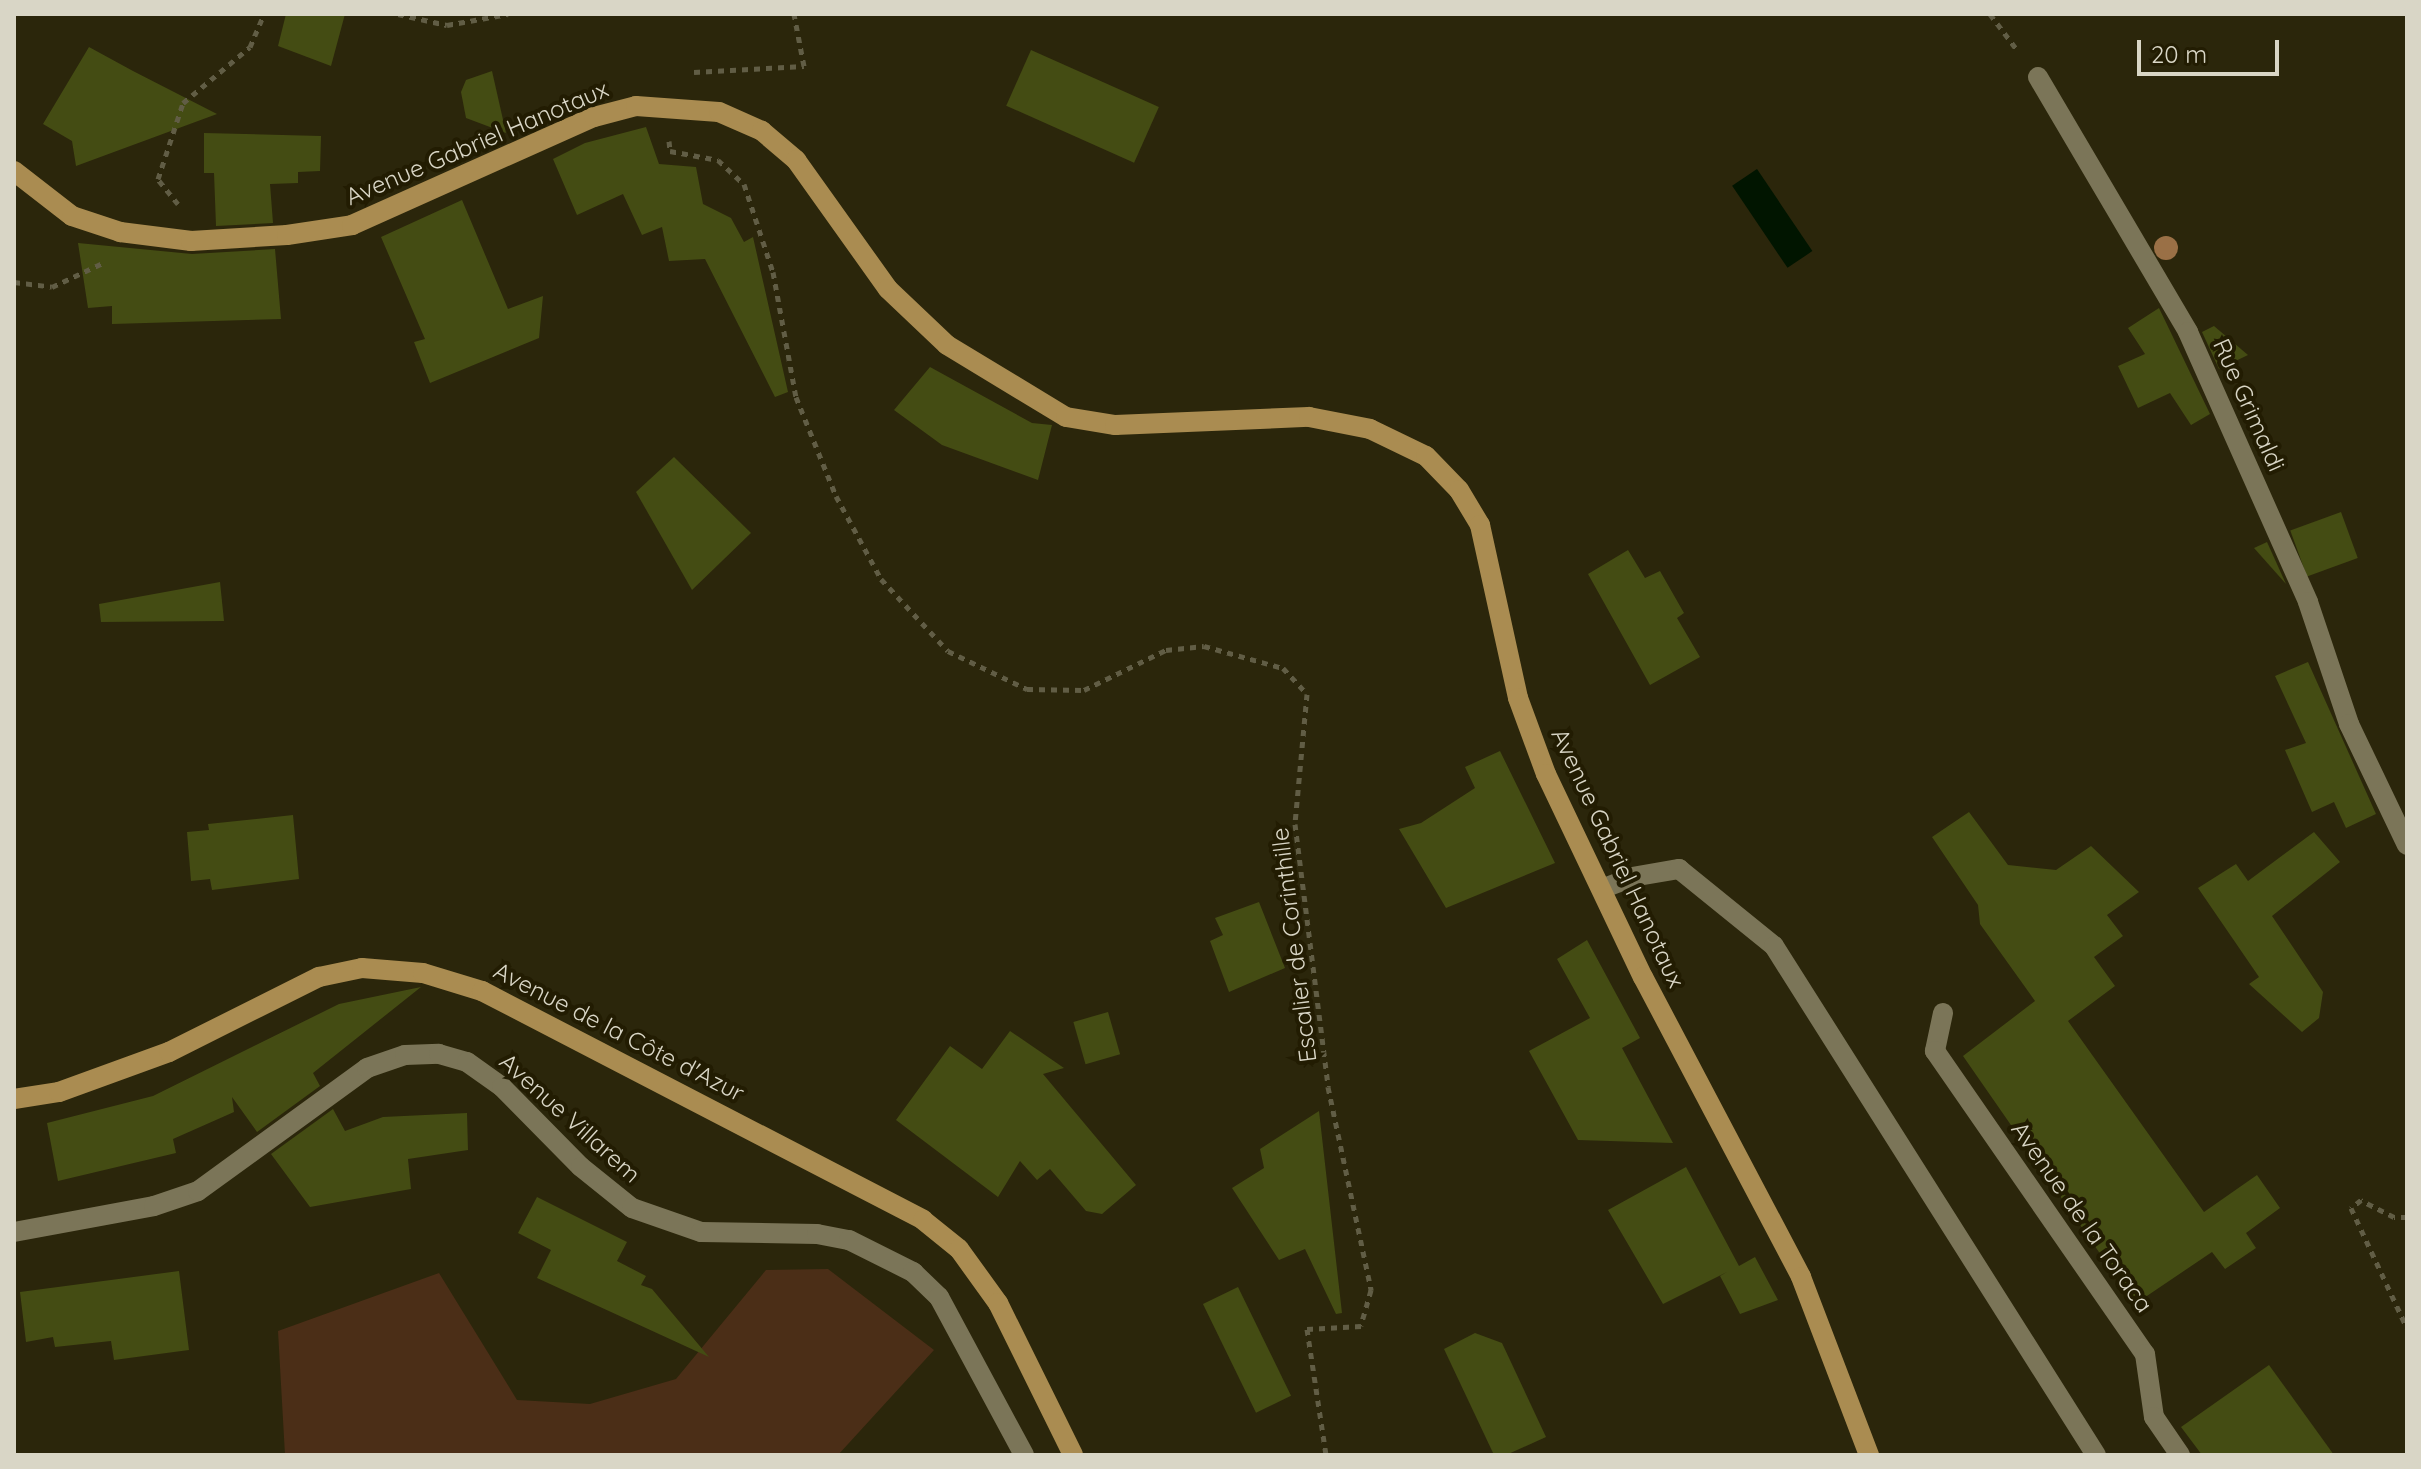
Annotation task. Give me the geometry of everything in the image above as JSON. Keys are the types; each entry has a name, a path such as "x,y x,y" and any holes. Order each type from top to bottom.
{"main road":[{"name":"Avenue Gabriel Hanotaux","path":"14,171 72,216 120,232 191,241 352,225 594,117 636,106 719,112 762,131 796,160 888,289 947,345 1066,417 1115,425 1309,417 1370,429 1426,456 1459,490 1480,525 1518,698 1546,774 1604,888 1643,977 1801,1277 1869,1455"},
{"name":"Avenue de la Côte d'Azur","path":"14,1099 59,1092 169,1052 319,977 362,968 423,973 482,991 923,1220 959,1249 998,1303 1073,1455"}],"street":[{"name":"Rue Grimaldi","path":"2038,77 2188,332 2308,602 2349,724 2407,845"},
{"path":"1604,888 1632,877 1679,869 1774,946 2096,1455"},
{"name":"Avenue de la Toraca","path":"1943,1013 1935,1051 2145,1354 2154,1417 2180,1455"},
{"name":"Avenue Villarem","path":"14,1232 154,1206 198,1191 367,1068 405,1055 439,1054 467,1062 502,1087 581,1167 632,1208 701,1232 849,1240 913,1272 939,1297 1024,1455"}],"path":[{"path":"165,206 180,206 158,179 183,103 250,47 264,14"},
{"path":"398,14 447,25 508,14"},
{"path":"693,73 804,66 794,14"},
{"path":"1990,14 2038,77"},
{"name":"Escalier de Corinthille","path":"670,151 718,160 744,184 773,272 796,397 836,496 881,579 948,651 1027,689 1084,690 1166,650 1204,646 1283,668 1307,694 1295,824 1328,1087 1371,1290 1361,1326 1307,1329 1326,1455"},
{"path":"14,282 52,287 95,269 112,256 120,232"},
{"path":"2407,1217 2394,1217 2361,1200 2351,1208 2407,1328"}],"shaded area":[{"path":"1757,169 1812,251 1787,268 1732,186"},
{"path":"828,1269 934,1350 838,1455 285,1455 278,1331 439,1273 517,1400 590,1404 676,1379 766,1270"}],"building":[{"path":"286,14 345,14 331,66 278,46"},
{"path":"89,47 217,114 76,166 72,141 43,124"},
{"path":"1031,50 1159,107 1134,163 1006,106"},
{"path":"492,71 506,133 466,118 461,92 466,80"},
{"path":"646,127 659,164 696,167 703,204 731,218 744,242 753,237 788,392 775,397 705,259 669,261 662,227 642,235 623,194 577,215 553,159 585,143"},
{"path":"204,133 321,136 320,171 298,172 298,183 270,184 273,223 216,226 214,173 204,173"},
{"path":"462,200 508,309 543,296 539,338 430,383 414,342 425,339 381,237"},
{"path":"78,243 192,254 275,249 281,319 112,324 112,306 88,308"},
{"path":"2159,308 2210,414 2191,425 2170,393 2138,408 2118,366 2145,354 2128,328"},
{"path":"2214,326 2248,355 2219,369 2202,332"},
{"path":"930,367 1032,423 1052,425 1038,480 942,445 894,410"},
{"path":"674,457 751,533 692,590 636,492"},
{"path":"2341,512 2358,558 2307,577 2290,530"},
{"path":"2267,542 2286,584 2254,548"},
{"path":"1628,550 1645,578 1660,571 1684,613 1677,618 1700,657 1650,685 1588,574"},
{"path":"220,582 224,621 101,622 99,604"},
{"path":"2308,662 2376,814 2346,828 2334,802 2312,812 2285,750 2306,743 2275,676"},
{"path":"1500,751 1555,863 1446,908 1399,829 1421,823 1475,788 1465,767"},
{"path":"1969,812 2008,865 2056,870 2091,846 2139,892 2107,915 2123,936 2094,957 2115,986 2068,1021 2204,1212 2257,1175 2280,1208 2246,1233 2256,1248 2225,1269 2212,1252 2135,1304 1963,1056 2035,1001 1980,924 1978,905 1932,837"},
{"path":"293,815 299,879 212,890 210,879 191,881 187,832 209,830 208,824"},
{"path":"2314,832 2340,862 2272,916 2323,992 2319,1018 2302,1032 2249,984 2259,977 2198,888 2236,864 2248,881"},
{"path":"1259,902 1285,968 1229,992 1210,941 1223,935 1215,918"},
{"path":"1587,940 1640,1038 1622,1048 1673,1143 1578,1140 1529,1051 1590,1018 1557,959"},
{"path":"421,987 313,1073 320,1086 257,1132 232,1097 234,1112 173,1139 176,1153 58,1181 47,1123 153,1096 339,1004"},
{"path":"1108,1012 1120,1054 1086,1064 1073,1022"},
{"path":"1010,1031 1064,1068 1043,1074 1136,1185 1102,1214 1086,1211 1050,1169 1037,1180 1020,1161 998,1197 896,1120 950,1046 982,1069"},
{"path":"333,1109 345,1131 383,1117 467,1113 468,1150 408,1159 411,1189 310,1207 271,1154"},
{"path":"1319,1111 1342,1313 1336,1314 1305,1249 1279,1260 1232,1188 1264,1168 1260,1149"},
{"path":"1686,1167 1739,1266 1755,1257 1778,1300 1740,1314 1720,1276 1727,1272 1663,1304 1608,1210"},
{"path":"537,1197 627,1242 617,1261 646,1276 641,1285 652,1289 709,1357 537,1278 551,1250 518,1233"},
{"path":"179,1271 189,1350 114,1360 111,1341 55,1347 53,1337 26,1342 20,1292"},
{"path":"1238,1287 1291,1396 1256,1413 1203,1304"},
{"path":"1475,1333 1502,1343 1546,1437 1506,1455 1494,1455 1444,1349"},
{"path":"2269,1365 2334,1455 2202,1455 2181,1427"}]}
